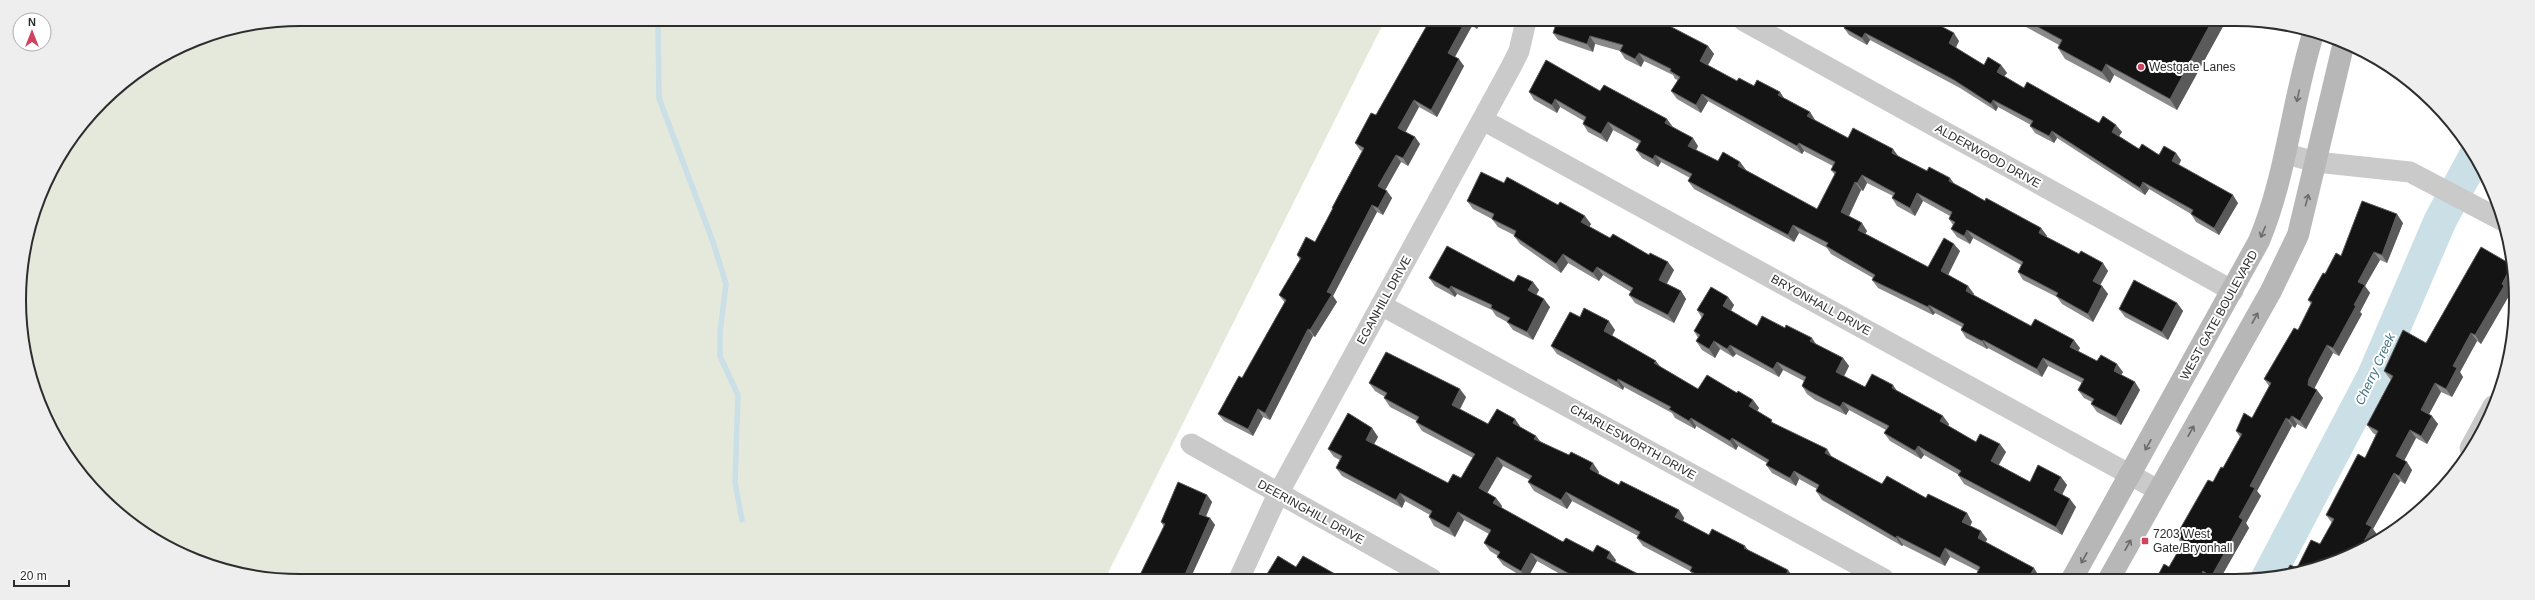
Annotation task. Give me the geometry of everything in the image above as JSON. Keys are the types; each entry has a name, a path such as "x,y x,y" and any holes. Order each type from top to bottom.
{"main road":[{"name":"WEST GATE BOULEVARD","path":"2075,574 2233,291 2269,217 2286,154 2306,57 2312,37"},
{"path":"2112,574 2271,291 2298,235 2343,48"}],"street":[{"name":"EGANHILL DRIVE","path":"1241,574 1278,494 1483,120 1519,51 1525,26"},
{"name":"ALDERWOOD DRIVE","path":"1753,26 2233,291"},
{"name":"BRYONHALL DRIVE","path":"1483,120 2158,490"},
{"path":"2286,154 2316,162 2410,172 2496,218"},
{"name":"CHARLESWORTH DRIVE","path":"1382,305 1875,574"},
{"name":"DEERINGHILL DRIVE","path":"1191,444 1423,574"}],"shaded area":[{"path":"300,26 1382,26 1108,574 300,574 264,572 247,569 229,565 179,546 148,528 106,494 83,467 63,437 47,405 35,371 28,336 26,300 28,264 35,229 47,195 63,163 72,148 94,119 119,94 133,83 148,72 179,54 229,35 264,28"}],"building":[{"path":"1427,26 1463,26 1448,53 1459,59 1431,110 1414,100 1398,128 1415,137 1403,158 1396,155 1378,186 1387,191 1378,208 1372,205 1327,292 1332,294 1310,330 1308,329 1265,413 1258,409 1248,429 1218,414 1239,376 1242,378 1286,300 1279,295 1301,258 1297,255 1306,237 1315,242 1364,148 1355,143 1371,113 1376,115"},
{"path":"1555,26 1670,26 1708,46 1700,61 1737,81 1739,78 1754,86 1757,80 1780,92 1778,95 1810,112 1807,116 1848,138 1853,128 1893,149 1892,153 1927,171 1929,167 1950,178 1949,181 1985,201 1986,198 2041,228 2039,233 2079,254 2081,251 2103,263 2093,281 2102,286 2088,314 2056,296 2058,293 2018,272 2023,262 1967,230 1964,236 1951,229 1955,222 1949,219 1952,212 1917,193 1910,208 1892,198 1895,193 1862,175 1857,183 1855,182 1841,212 1862,223 1858,230 1928,267 1944,238 1954,244 1941,271 1968,286 1966,291 2031,326 2035,319 2074,340 2070,347 2097,361 2101,355 2117,364 2114,371 2135,382 2116,417 2091,404 2094,399 2078,390 2084,379 2043,358 2037,369 1983,340 1982,341 1961,330 1964,324 1929,305 1928,307 1872,280 1875,275 1826,246 1828,243 1793,225 1788,235 1688,181 1692,174 1655,155 1653,159 1636,150 1641,141 1608,122 1601,134 1583,124 1586,117 1555,99 1552,105 1529,92 1546,60 1600,91 1604,85 1667,119 1665,123 1693,138 1688,146 1718,161 1723,152 1740,162 1738,166 1817,209 1836,172 1831,170 1835,162 1799,143 1797,146 1702,94 1696,105 1671,91 1680,77 1670,71 1671,69 1639,53 1635,59 1620,51 1623,45 1590,36 1587,44 1553,33"},
{"path":"1845,26 1941,26 1954,33 1949,43 1984,65 1988,57 2001,65 1997,72 2024,88 2027,82 2099,123 2103,116 2116,125 2112,132 2139,149 2142,144 2159,155 2164,146 2176,153 2172,161 2233,195 2214,228 2191,214 2193,210 2143,182 2140,188 2052,131 2049,136 2030,126 2033,121 1993,100 1991,104 1954,80 1865,33 1862,38 1844,28"},
{"name":"Westgate Lanes","path":"2036,26 2209,26 2170,99 2106,64 2102,72 2058,48 2062,40"},
{"path":"1481,172 1504,183 1507,177 1558,205 1560,202 1585,216 1581,222 1610,238 1613,234 1649,255 1650,253 1668,262 1659,280 1681,291 1668,315 1629,295 1633,288 1597,267 1593,273 1563,254 1556,264 1514,236 1516,231 1492,219 1494,214 1467,201"},
{"path":"2362,201 2397,214 2382,255 2374,252 2358,282 2365,285 2354,305 2356,306 2333,348 2327,345 2309,379 2308,385 2317,390 2300,421 2292,416 2289,420 2286,418 2250,486 2255,488 2239,517 2243,520 2213,574 2207,574 2203,571 2202,574 2159,574 2164,564 2169,567 2184,541 2176,536 2208,480 2213,482 2221,467 2223,468 2242,434 2236,431 2244,413 2252,418 2271,383 2264,379 2294,328 2298,330 2312,302 2308,300 2323,273 2325,274 2336,253 2341,256"},
{"path":"1447,246 1514,282 1518,275 1533,282 1528,290 1544,299 1527,332 1507,322 1510,318 1491,308 1492,305 1451,286 1449,289 1429,278"},
{"path":"2481,247 2507,262 2508,273 2502,284 2504,286 2475,335 2471,333 2453,366 2457,368 2446,389 2435,383 2421,410 2432,416 2421,436 2410,430 2396,456 2407,462 2399,476 2394,473 2366,524 2372,527 2364,542 2340,553 2298,567 2311,540 2320,544 2334,519 2326,515 2358,454 2365,458 2378,431 2367,425 2393,376 2384,371 2403,330 2426,343"},
{"path":"2134,280 2177,303 2162,332 2119,309"},
{"path":"1711,287 1728,297 1723,306 1757,326 1762,316 1785,328 1786,325 1812,338 1810,341 1843,358 1836,372 1865,387 1872,374 1893,385 1892,388 1943,416 1940,421 1976,442 1980,434 2000,444 1991,461 2030,482 2038,465 2061,477 2054,490 2070,499 2056,527 1958,475 1961,471 1918,446 1915,451 1884,433 1889,426 1843,402 1840,407 1809,391 1802,386 1806,377 1777,362 1773,369 1730,345 1727,349 1714,341 1709,349 1696,341 1700,335 1694,331 1704,314 1697,310"},
{"path":"1584,308 1609,321 1604,331 1656,361 1654,363 1698,389 1707,375 1737,393 1738,391 1753,400 1749,406 1772,420 1771,422 1827,449 1825,453 1882,484 1887,476 1926,498 1928,494 1967,513 1962,522 1981,531 1978,538 2034,568 2031,574 1976,574 1980,567 1945,548 1940,558 1897,536 1896,538 1816,491 1819,485 1794,471 1790,478 1766,465 1769,460 1732,438 1730,441 1691,418 1689,421 1669,409 1671,407 1618,379 1617,382 1551,346 1570,312 1580,317"},
{"path":"1386,352 1460,389 1452,405 1488,424 1497,409 1515,419 1513,423 1536,436 1534,439 1569,455 1571,452 1593,463 1590,469 1619,485 1621,481 1679,510 1675,517 1709,535 1712,529 1745,546 1744,548 1788,570 1786,574 1696,574 1690,571 1692,567 1637,538 1640,532 1566,492 1561,500 1528,482 1532,476 1497,457 1479,488 1496,498 1493,503 1563,542 1566,538 1593,552 1597,545 1610,552 1607,558 1638,574 1570,574 1531,553 1521,571 1497,557 1500,552 1484,543 1491,530 1458,512 1449,528 1429,517 1432,511 1400,493 1396,500 1336,468 1342,456 1328,449 1348,413 1372,428 1366,440 1448,483 1453,474 1461,478 1475,454 1416,422 1419,417 1384,398 1387,393 1369,383"},
{"path":"1178,482 1207,495 1199,514 1210,518 1185,574 1140,574 1165,524 1161,522"},
{"path":"1278,556 1296,567 1303,556 1335,574 1267,574"},
{"path":"2290,565 2295,567 2288,569"}],"waterway":[{"path":"658,26 659,98 713,242 726,284 720,332 720,356 738,395 735,482 742,520"},
{"name":"Cherry Creek","path":"2271,572 2373,377 2440,221 2472,162"}],"place":[{"name":"Westgate Lanes","path":"2141,67"},
{"name":"7203 West Gate/Bryonhall","path":"2145,541"}]}
